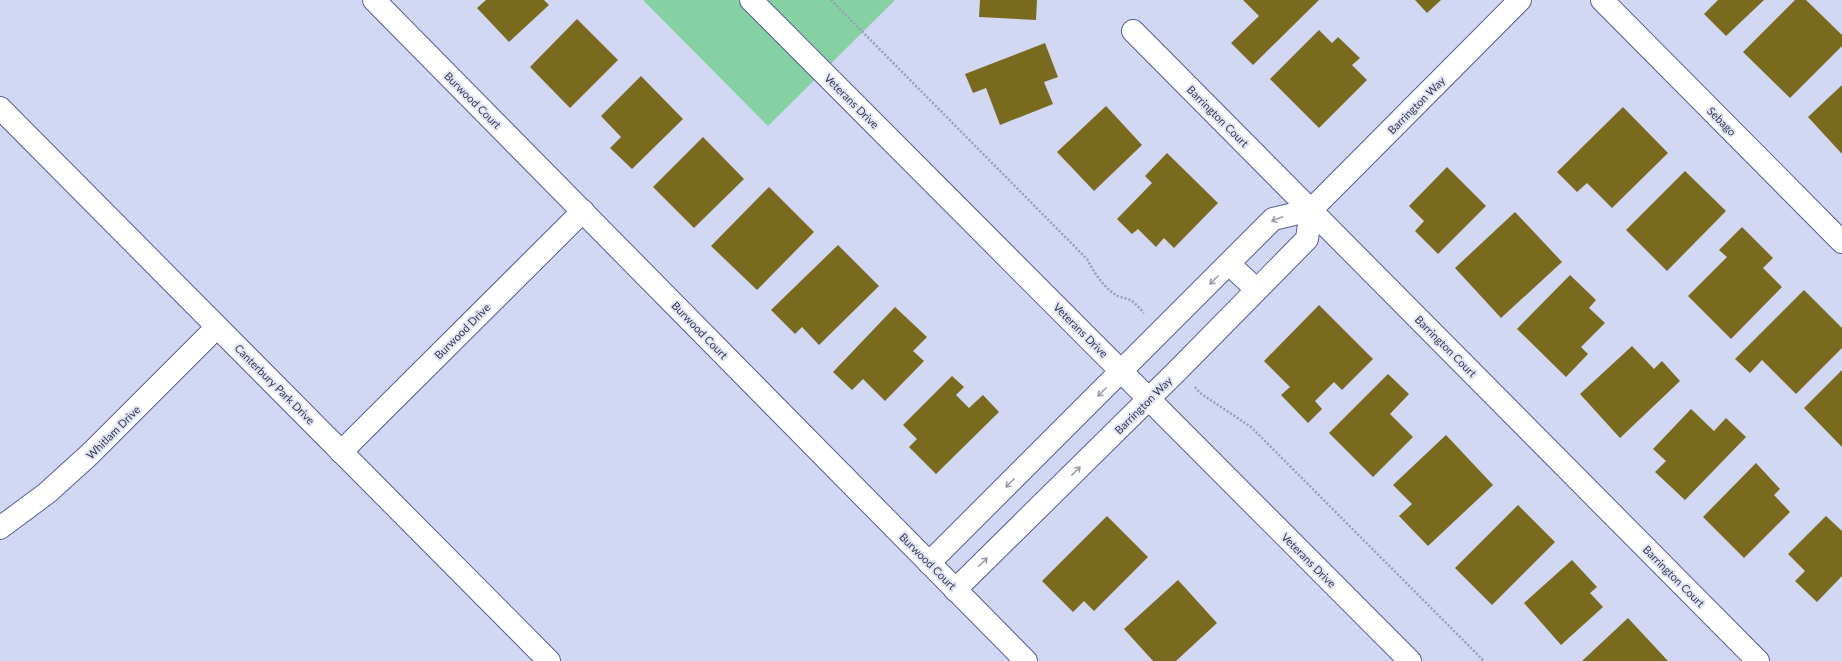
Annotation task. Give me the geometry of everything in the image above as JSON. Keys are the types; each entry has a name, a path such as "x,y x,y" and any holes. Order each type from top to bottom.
{"street":[{"name":"Burwood Court","path":"374,0 1026,661"},
{"name":"Veterans Drive","path":"751,0 1410,661"},
{"name":"Barrington Way","path":"1311,210 1520,0"},
{"name":"Sebago","path":"1602,0 1842,242"},
{"name":"Barrington Court","path":"1133,31 1758,661"},
{"name":"Canterbury Park Drive","path":"0,108 550,661"},
{"path":"929,563 1273,220 1311,210 1302,264 1243,322 1201,345"},
{"name":"Burwood Drive","path":"342,452 583,211"},
{"name":"Barrington Way","path":"955,590 1149,399 1307,239"},
{"path":"1229,264 1256,289"},
{"name":"Whitlam Drive","path":"0,528 47,493 90,454 218,327"}],"green space":[{"path":"643,0 895,0 768,126"}],"building":[{"path":"486,0 544,0 549,5 509,42 477,8"},
{"path":"980,0 1037,0 1036,20 979,17"},
{"path":"1243,0 1319,0 1253,65 1231,43 1259,16"},
{"path":"1415,0 1441,0 1427,13"},
{"path":"1718,0 1764,0 1726,36 1704,14"},
{"path":"1795,0 1806,0 1842,35 1842,46 1790,98 1743,52"},
{"path":"577,19 618,60 570,108 530,67"},
{"path":"1319,30 1332,43 1338,37 1360,58 1352,65 1367,80 1319,128 1270,79"},
{"path":"1045,43 1058,77 1044,82 1053,104 1000,125 986,88 973,93 965,74"},
{"path":"641,76 683,119 632,169 610,148 621,137 601,116"},
{"path":"1842,85 1842,154 1808,117"},
{"path":"1106,106 1142,145 1094,191 1057,152"},
{"path":"1623,107 1668,153 1612,208 1587,183 1577,192 1557,172"},
{"path":"703,137 744,179 694,228 653,187"},
{"path":"1167,153 1218,203 1174,248 1164,238 1156,247 1138,229 1132,234 1117,219 1152,183 1145,176"},
{"path":"1447,167 1486,206 1438,254 1415,231 1424,221 1409,206"},
{"path":"1685,171 1726,211 1667,271 1626,230"},
{"path":"769,187 814,232 757,290 711,246"},
{"path":"1515,212 1562,262 1501,318 1455,268"},
{"path":"1742,227 1773,258 1763,268 1782,287 1731,339 1688,296 1727,257 1719,250"},
{"path":"838,245 879,286 819,345 802,327 795,334 771,310"},
{"path":"1570,275 1596,300 1589,308 1605,323 1581,347 1588,354 1566,377 1517,329"},
{"path":"1804,290 1842,328 1842,348 1796,394 1762,360 1750,373 1735,359"},
{"path":"1319,305 1373,359 1342,390 1334,382 1315,401 1322,409 1308,423 1281,395 1290,387 1264,361"},
{"path":"895,307 927,337 913,351 924,361 885,401 863,379 852,390 833,372"},
{"path":"1632,346 1654,369 1662,361 1680,381 1620,438 1580,394"},
{"path":"1842,370 1842,447 1804,408"},
{"path":"1388,374 1409,394 1390,414 1413,437 1373,477 1329,433"},
{"path":"952,376 964,387 956,395 969,408 983,395 999,412 936,474 909,447 917,439 903,425"},
{"path":"1691,409 1714,431 1726,418 1746,437 1685,500 1655,472 1666,461 1653,449"},
{"path":"1446,435 1493,485 1428,546 1399,516 1412,504 1393,485"},
{"path":"1756,463 1780,489 1774,495 1790,512 1744,558 1703,517"},
{"path":"1518,505 1555,542 1492,605 1455,568"},
{"path":"1107,516 1148,557 1094,611 1084,601 1073,612 1042,581"},
{"path":"1826,516 1842,531 1842,576 1817,602 1795,581 1805,571 1788,554"},
{"path":"1572,560 1597,587 1590,593 1603,607 1561,645 1524,603"},
{"path":"1178,580 1217,623 1176,661 1153,661 1124,629"},
{"path":"1628,618 1668,661 1582,661"}]}
